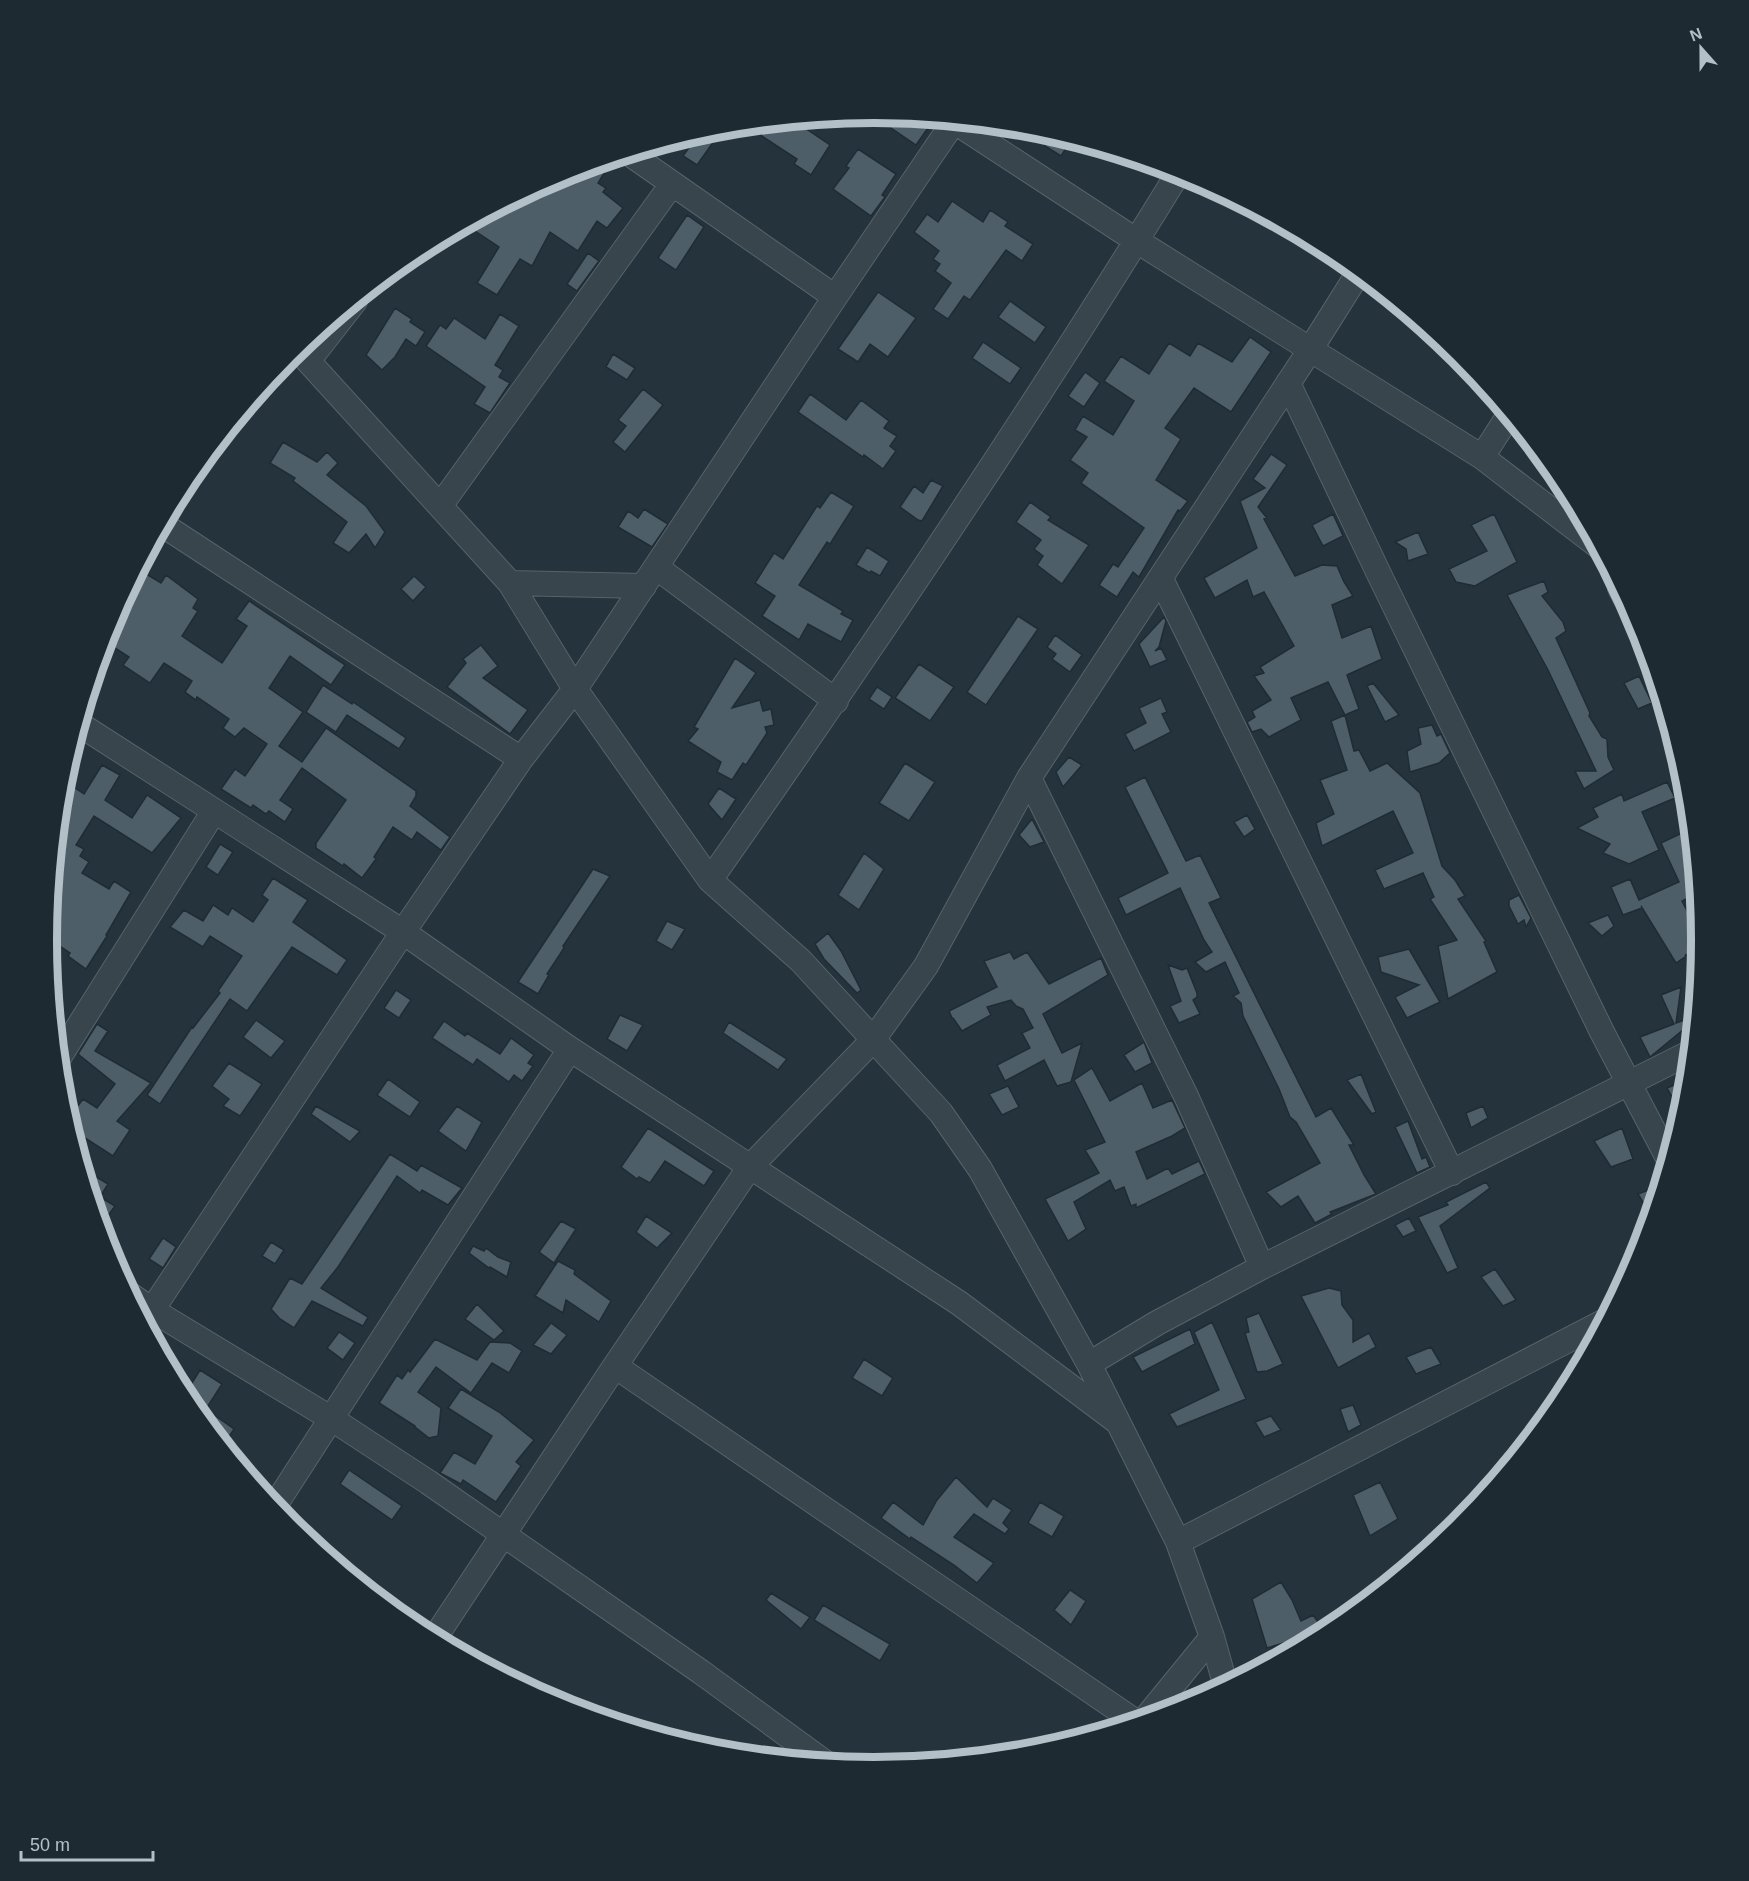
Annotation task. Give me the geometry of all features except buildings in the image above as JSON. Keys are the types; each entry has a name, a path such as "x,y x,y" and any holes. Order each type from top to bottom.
{"street":[{"path":"152,1310 403,932 521,759 575,689 949,127"},
{"path":"964,128 1137,241 1482,458 1584,535"},
{"path":"637,159 835,297"},
{"path":"710,880 836,701 1063,357 1174,180"},
{"path":"440,506 672,184"},
{"path":"439,1632 749,1168 872,1041 926,966 1029,778 1354,279"},
{"path":"304,354 510,583 575,689 710,880 801,961 872,1041 941,1113 981,1169 1089,1364 1178,1542 1212,1637 1224,1679"},
{"path":"1288,383 1379,574 1629,1084 1664,1151"},
{"path":"1482,458 1505,421"},
{"path":"169,529 521,759"},
{"path":"510,583 650,576 836,701"},
{"path":"1161,579 1452,1173"},
{"path":"85,728 403,932 570,1049 958,1303 1121,1425"},
{"path":"1029,778 1186,1096 1262,1267"},
{"path":"64,1049 214,811"},
{"path":"279,1500 570,1049"},
{"path":"1089,1364 1158,1323 1262,1267 1683,1056"},
{"path":"141,1303 332,1419 505,1534 815,1755"},
{"path":"1178,1542 1594,1326"},
{"path":"615,1366 1129,1717"},
{"path":"1153,1709 1212,1637"}]}
